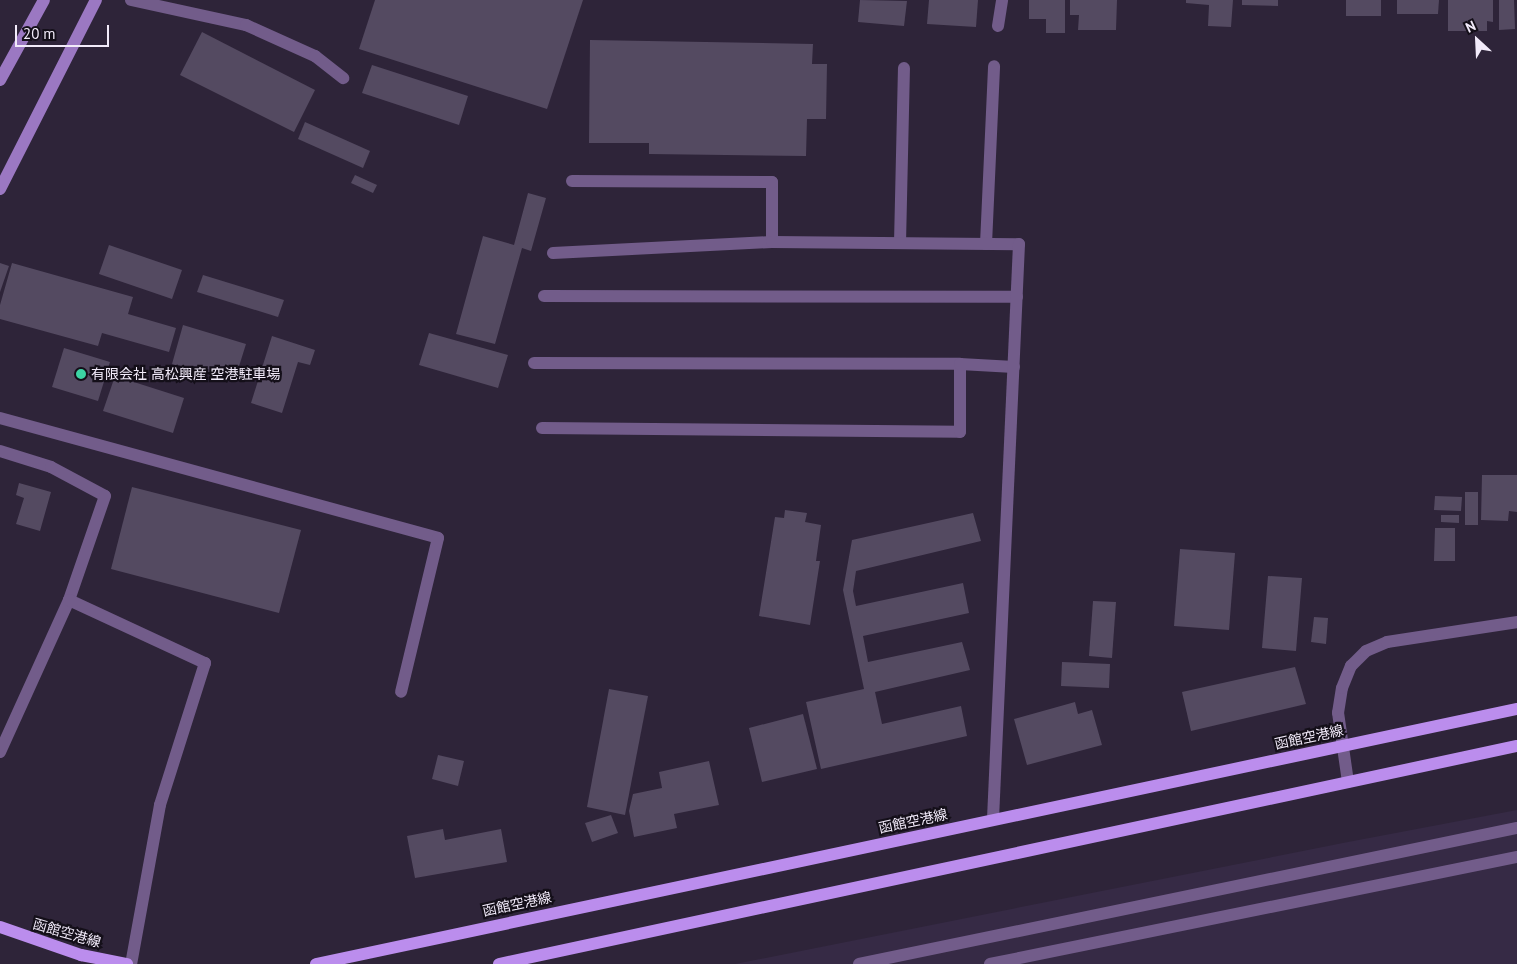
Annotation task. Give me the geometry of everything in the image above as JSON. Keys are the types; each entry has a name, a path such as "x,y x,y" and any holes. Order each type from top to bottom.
{"main road":[{"path":"0,80 44,0"},
{"path":"0,189 96,0"},
{"name":"函館空港線","path":"316,964 1517,709"},
{"path":"499,964 1517,746"},
{"name":"函館空港線","path":"0,927 81,955 127,964"}],"street":[{"path":"131,0 246,25 315,56 343,78"},
{"path":"998,26 1002,0"},
{"path":"986,244 994,66"},
{"path":"900,243 904,68"},
{"path":"572,182 772,182 772,242"},
{"path":"553,253 772,242 1019,244 993,819"},
{"path":"544,296 1017,297"},
{"path":"534,363 960,364 1014,367"},
{"path":"542,428 960,432 960,364"},
{"path":"0,418 438,538 401,692"},
{"path":"0,451 51,467 105,496 69,600 0,752"},
{"path":"69,600 205,663 160,805 131,964"},
{"path":"1348,782 1338,714 1342,688 1351,666 1366,651 1387,642 1517,622"},
{"path":"859,964 1517,828"},
{"path":"990,964 1517,857"}],"shaded area":[{"path":"1517,810 1517,964 735,964 1348,842"}],"building":[{"path":"375,0 583,0 547,109 359,49"},
{"path":"860,0 907,1 904,26 858,22"},
{"path":"929,0 978,0 976,27 927,24"},
{"path":"1029,0 1065,0 1065,33 1046,33 1046,19 1029,19"},
{"path":"1070,0 1117,0 1116,30 1078,30 1079,15 1070,15"},
{"path":"1186,0 1233,0 1231,27 1208,26 1209,5 1186,3"},
{"path":"1242,0 1278,0 1278,6 1242,5"},
{"path":"1346,0 1381,0 1381,16 1346,16"},
{"path":"1397,0 1439,0 1438,14 1397,14"},
{"path":"1448,0 1493,0 1493,22 1487,21 1487,31 1448,31"},
{"path":"1499,0 1514,0 1515,29 1499,30"},
{"path":"202,32 315,90 294,132 180,75"},
{"path":"590,40 813,44 812,64 827,64 826,119 807,119 806,156 649,154 649,143 589,143"},
{"path":"372,65 468,96 459,125 362,93"},
{"path":"305,122 370,151 363,168 298,139"},
{"path":"355,175 377,185 373,193 351,183"},
{"path":"528,193 546,198 531,251 522,248 495,344 456,334 483,236 514,245"},
{"path":"109,245 182,270 172,299 99,274"},
{"path":"0,263 9,266 0,292"},
{"path":"12,263 133,297 128,314 176,328 169,352 102,333 98,346 0,319 0,305"},
{"path":"203,275 284,300 278,317 197,292"},
{"path":"183,325 246,344 236,376 223,372 221,378 172,364"},
{"path":"429,333 508,355 498,388 419,365"},
{"path":"272,336 315,350 310,365 298,362 282,413 251,403"},
{"name":"有限会社 高松興産 空港駐車場","path":"64,348 110,362 98,401 52,387"},
{"path":"115,376 184,398 173,433 103,411"},
{"path":"1482,475 1517,475 1517,512 1509,511 1508,521 1481,520"},
{"path":"19,483 51,492 40,531 16,524 24,498 16,495"},
{"path":"132,487 301,530 279,613 111,569"},
{"path":"1465,492 1478,492 1478,525 1465,525"},
{"path":"1435,496 1462,497 1461,511 1434,510"},
{"path":"785,510 807,513 805,522 821,525 816,561 820,561 810,625 759,616 775,517 784,518"},
{"path":"973,513 981,541 856,571 853,591 856,606 963,583 969,613 863,636 868,662 962,642 970,670 875,692 882,724 961,706 967,736 821,769 806,702 864,689 843,590 852,540"},
{"path":"1441,515 1459,515 1459,523 1441,522"},
{"path":"1435,528 1455,528 1455,561 1434,561"},
{"path":"1180,549 1235,553 1229,630 1174,626"},
{"path":"1268,576 1302,578 1296,651 1262,648"},
{"path":"1093,601 1116,602 1112,658 1089,656"},
{"path":"1314,617 1328,618 1326,644 1311,642"},
{"path":"1062,662 1110,664 1109,688 1061,686"},
{"path":"1295,667 1306,704 1191,731 1182,692"},
{"path":"609,689 648,696 625,815 587,807"},
{"path":"1075,702 1078,714 1092,710 1102,745 1027,765 1014,719"},
{"path":"803,714 817,769 762,782 749,728"},
{"path":"438,755 464,761 458,786 432,779"},
{"path":"709,761 719,805 674,814 677,828 634,837 629,811 633,794 662,788 659,772"},
{"path":"611,815 618,833 592,842 585,823"},
{"path":"443,829 445,840 501,829 507,862 415,878 407,836"}],"place":[{"name":"有限会社 高松興産 空港駐車場","path":"81,374"}]}
